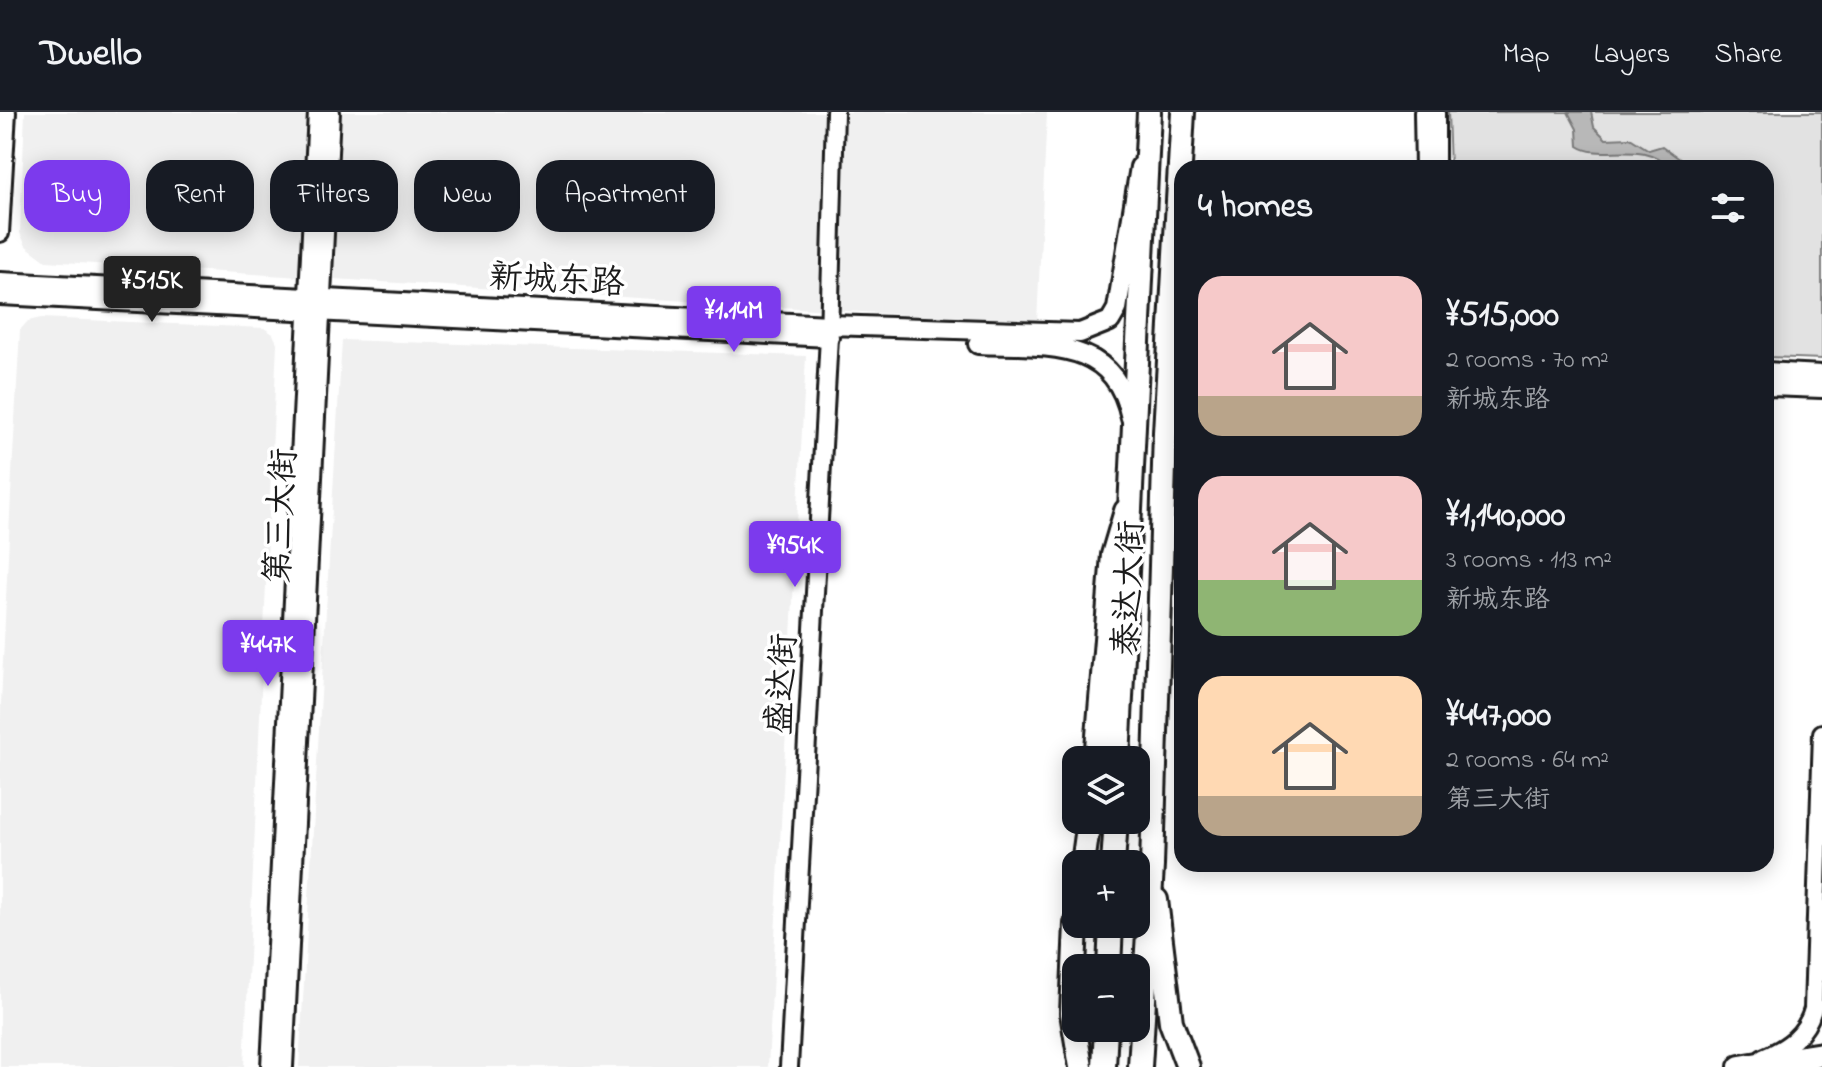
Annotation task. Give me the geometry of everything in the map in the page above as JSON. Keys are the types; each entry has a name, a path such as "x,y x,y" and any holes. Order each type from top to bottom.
{"main road":[{"name":"泰达大街","path":"1119,746 1149,112"},
{"name":"泰达大街","path":"1181,160 1183,112"},
{"name":"新城东路","path":"829,331 1080,333 1110,321 1121,295 1132,200 1148,137"},
{"name":"新城东路","path":"0,282 313,304 829,331 1076,351 1113,375 1126,398 1133,429"},
{"name":"泰达大街","path":"1140,1067 1152,866 1165,432 1174,285"},
{"name":"新城东路","path":"0,295 313,304"},
{"path":"1097,746 1113,555 1130,498"},
{"path":"1152,866 1171,1022 1188,1067"},
{"path":"1075,938 1072,1013 1081,1067"},
{"path":"1104,1067 1105,1042"},
{"path":"1742,1067 1822,1054"}],"street":[{"path":"0,233 7,112"},
{"name":"第三大街","path":"284,1067 313,304 317,112"},
{"name":"第三大街","path":"270,1067 313,304 331,112"},
{"name":"盛达街","path":"789,1067 829,331 835,112"},
{"path":"1423,112 1424,160"},
{"path":"1436,112 1436,160"},
{"path":"1774,371 1822,374"},
{"path":"1774,387 1822,389"},
{"path":"1165,432 1174,413"},
{"path":"1742,1067 1791,1044 1809,1025 1813,1009 1822,733"}],"shaded area":[{"path":"25,112 1047,112 1037,323 46,261 26,246 20,233"},
{"path":"1448,112 1822,112 1822,359 1774,357 1774,160 1450,160"},
{"path":"1568,112 1591,112 1594,127 1606,139 1630,138 1649,150 1662,146 1681,160 1660,160 1635,152 1588,150 1578,146 1577,129"},
{"path":"41,318 264,328 273,334 277,343 244,1067 0,1067 0,724 12,473 20,330 28,321"},
{"path":"342,340 806,356 768,1067 299,1067"}]}
